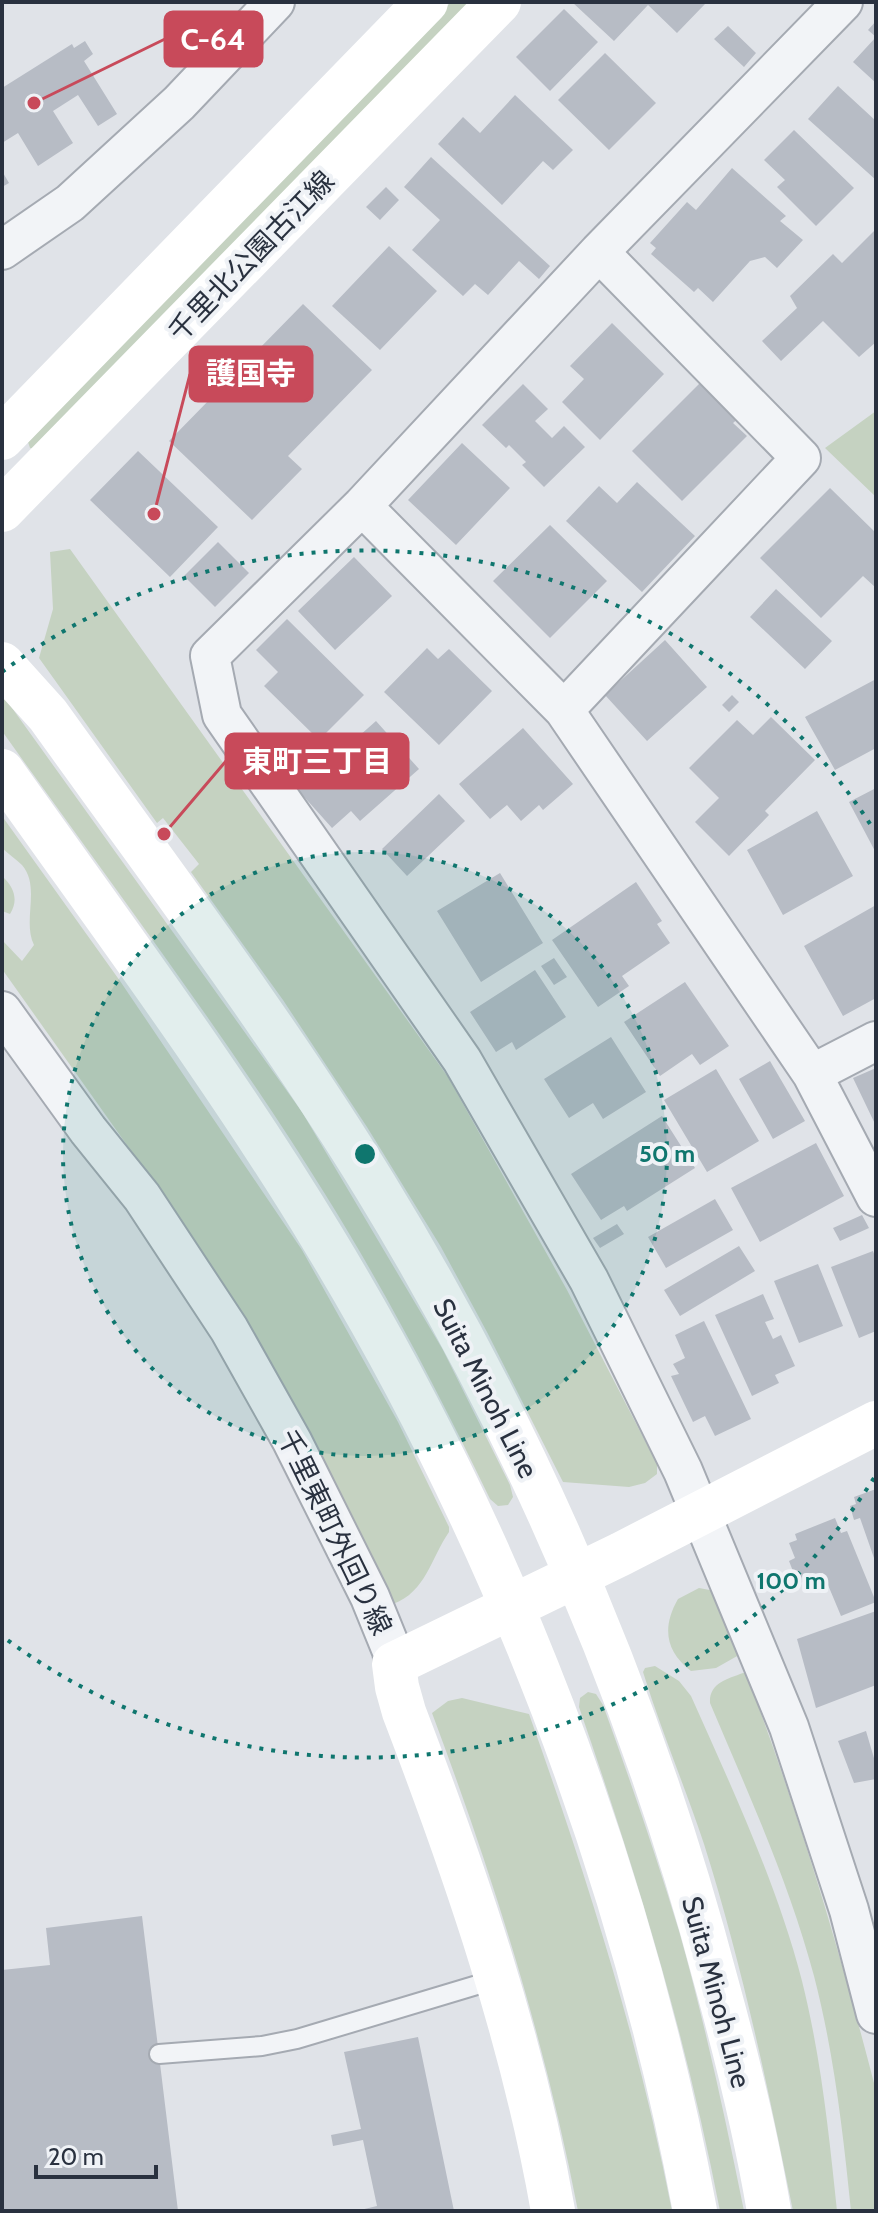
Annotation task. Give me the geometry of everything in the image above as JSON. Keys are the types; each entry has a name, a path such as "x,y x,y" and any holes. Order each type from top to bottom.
{"main road":[{"name":"千里北公園古江線","path":"2,438 426,2"},
{"name":"千里北公園古江線","path":"2,510 499,2"},
{"name":"Suita Minoh Line","path":"2,664 58,728 309,1081 374,1184 471,1356 532,1476 616,1668 660,1794 729,2027 769,2211"},
{"path":"2,771 218,1078 319,1233 435,1442 512,1608 591,1814 634,1950 659,2046 695,2211"},
{"path":"394,1664 512,1608 876,1423"},
{"name":"千里東町外回り線","path":"394,1664 404,1712 461,1865 497,1979 540,2146 553,2211"}],"street":[{"path":"2,250 70,203 179,103 275,2"},
{"path":"843,2 599,252 362,506 210,656 222,715 462,1060 589,1280 683,1471 756,1645 807,1779 849,1910 876,2014"},
{"path":"564,710 801,458 599,252"},
{"path":"362,506 564,710 812,1074 876,1197"},
{"name":"千里東町外回り線","path":"2,1011 88,1130 142,1197 229,1329 292,1441 370,1597 392,1651 394,1664"},
{"path":"812,1074 876,1041"}],"lane":[{"path":"159,2054 262,2046 297,2039 497,1979"}],"green space":[{"path":"451,2 473,2 36,449 30,448 28,442"},
{"path":"876,411 876,497 825,448"},
{"path":"70,549 448,1077 567,1290 657,1464 657,1474 645,1483 629,1487 563,1482 441,1247 367,1127 283,1000 191,872 199,864 163,818 157,823 39,658 53,609 50,552"},
{"path":"2,694 302,1112 443,1350 510,1485 513,1497 508,1505 498,1506 490,1499 391,1306 287,1135 208,1018 2,731"},
{"path":"2,816 120,981 302,1250 398,1422 449,1527 427,1573 404,1599 393,1604 151,1179 2,969 2,940 22,961 34,945 30,925 30,883 22,865 2,848"},
{"path":"2,876 14,894 10,914 2,911"},
{"path":"699,1588 715,1591 739,1655 716,1668 691,1671 671,1647 668,1629 678,1599"},
{"path":"655,1666 679,1681 691,1696 780,1908 802,1981 814,2038 837,2211 793,2211 764,2072 730,1935 704,1844 643,1672 645,1668"},
{"path":"746,1673 765,1724 799,1825 874,2083 876,2211 851,2211 832,2063 814,1976 780,1872 710,1703 716,1686"},
{"path":"588,1692 596,1694 603,1705 679,1931 714,2070 744,2211 720,2211 676,2019 621,1832 579,1707 580,1698"},
{"path":"462,1698 529,1714 628,2022 672,2211 578,2211 550,2084 516,1959 432,1713 448,1701"}],"building":[{"path":"572,2 705,4 677,33 648,5 614,41"},
{"path":"564,9 598,42 550,91 516,57"},
{"path":"876,21 876,37 868,30"},
{"path":"728,26 756,53 744,67 714,39"},
{"path":"876,37 876,83 853,62"},
{"path":"85,41 93,54 84,61 117,114 98,126 78,95 53,111 73,143 38,166 18,133 2,143 2,88 72,44 74,48"},
{"path":"605,53 656,103 609,150 558,100"},
{"path":"838,86 876,121 876,180 808,119"},
{"path":"515,95 573,150 553,170 543,161 502,205 438,144 463,117 480,133"},
{"path":"794,130 854,188 816,226 777,187 785,180 764,160"},
{"path":"431,157 550,266 539,279 519,261 488,295 475,284 463,296 412,250 440,220 404,187"},
{"path":"732,168 786,216 780,221 803,240 777,268 765,257 750,261 713,302 698,288 694,292 651,254 656,248 650,243 687,202 696,210"},
{"path":"2,171 9,183 2,187"},
{"path":"386,187 399,200 380,220 366,207"},
{"path":"876,229 876,342 859,357 823,321 781,361 762,341 797,308 790,296 833,254 842,263"},
{"path":"389,246 437,291 380,350 332,306"},
{"path":"303,304 372,370 288,456 302,469 252,520 169,441"},
{"path":"612,323 664,374 600,440 562,402 584,379 570,366"},
{"path":"703,380 740,417 733,423 747,436 682,501 632,451"},
{"path":"523,384 548,409 535,421 552,438 564,426 585,447 544,487 522,465 526,462 509,445 506,448 482,425"},
{"path":"462,443 510,488 456,545 408,500"},
{"path":"138,451 218,527 170,577 90,500"},
{"path":"637,482 695,536 642,592 566,521 599,486 617,503"},
{"path":"830,488 876,533 876,588 863,576 821,618 760,558"},
{"path":"550,525 607,581 550,638 493,581"},
{"path":"218,542 249,573 215,607 184,576"},
{"path":"354,557 392,596 335,650 298,611"},
{"path":"776,589 832,641 805,669 750,617"},
{"path":"287,619 364,695 319,740 264,686 278,672 256,650"},
{"path":"665,640 707,687 647,741 605,695"},
{"path":"427,648 438,659 449,649 492,691 439,745 384,692"},
{"path":"876,679 876,748 835,770 805,717"},
{"path":"732,695 739,702 729,712 722,705"},
{"path":"771,717 815,760 765,811 769,815 729,856 695,822 719,798 689,768 737,720 753,735"},
{"path":"376,721 419,769 360,821 351,811 332,828 298,790"},
{"path":"523,728 573,784 543,810 539,805 521,821 507,805 490,819 459,784"},
{"path":"876,788 876,853 849,802"},
{"path":"439,794 465,821 407,876 382,849"},
{"path":"817,811 853,876 783,915 747,850"},
{"path":"500,873 543,943 481,982 437,911"},
{"path":"636,882 662,921 657,924 670,943 622,976 629,986 598,1007 552,940"},
{"path":"876,905 876,998 843,1016 804,946"},
{"path":"554,958 567,977 554,985 541,966"},
{"path":"535,970 566,1017 516,1050 512,1042 496,1052 470,1012"},
{"path":"685,982 729,1046 700,1065 692,1054 660,1076 624,1022"},
{"path":"611,1037 646,1092 603,1119 593,1103 569,1118 544,1079"},
{"path":"770,1061 805,1121 773,1139 739,1079"},
{"path":"876,1068 876,1126 853,1078"},
{"path":"716,1069 759,1141 707,1172 664,1100"},
{"path":"662,1116 695,1168 627,1211 624,1206 601,1220 571,1174"},
{"path":"816,1143 844,1196 760,1242 731,1188"},
{"path":"715,1199 733,1230 666,1268 648,1237"},
{"path":"862,1215 869,1228 840,1241 833,1228"},
{"path":"617,1224 624,1234 600,1248 593,1238"},
{"path":"739,1246 755,1271 680,1316 664,1290"},
{"path":"873,1251 876,1259 876,1331 859,1338 831,1267"},
{"path":"818,1264 843,1326 799,1343 774,1281"},
{"path":"763,1294 774,1319 765,1322 773,1339 781,1335 795,1366 775,1375 779,1383 752,1396 715,1315"},
{"path":"704,1321 751,1419 715,1436 705,1416 693,1422 671,1376 679,1374 673,1364 685,1358 675,1335"},
{"path":"876,1489 874,1558 860,1518 854,1520 850,1506 856,1504 854,1497"},
{"path":"835,1518 841,1533 847,1531 876,1602 841,1616 823,1573 798,1584 789,1561 795,1558 789,1543 797,1540 795,1534"},
{"path":"876,1611 876,1685 816,1708 797,1639"},
{"path":"866,1731 876,1765 876,1779 854,1783 838,1741"},
{"path":"142,1916 178,2211 2,2211 2,1970 50,1965 46,1928"},
{"path":"418,2037 454,2211 356,2211 377,2206 363,2140 333,2146 331,2135 361,2129 344,2052"}],"place":[{"name":"C-64","path":"34,103"},
{"name":"護国寺","path":"154,514"},
{"name":"東町三丁目","path":"164,834"}]}
